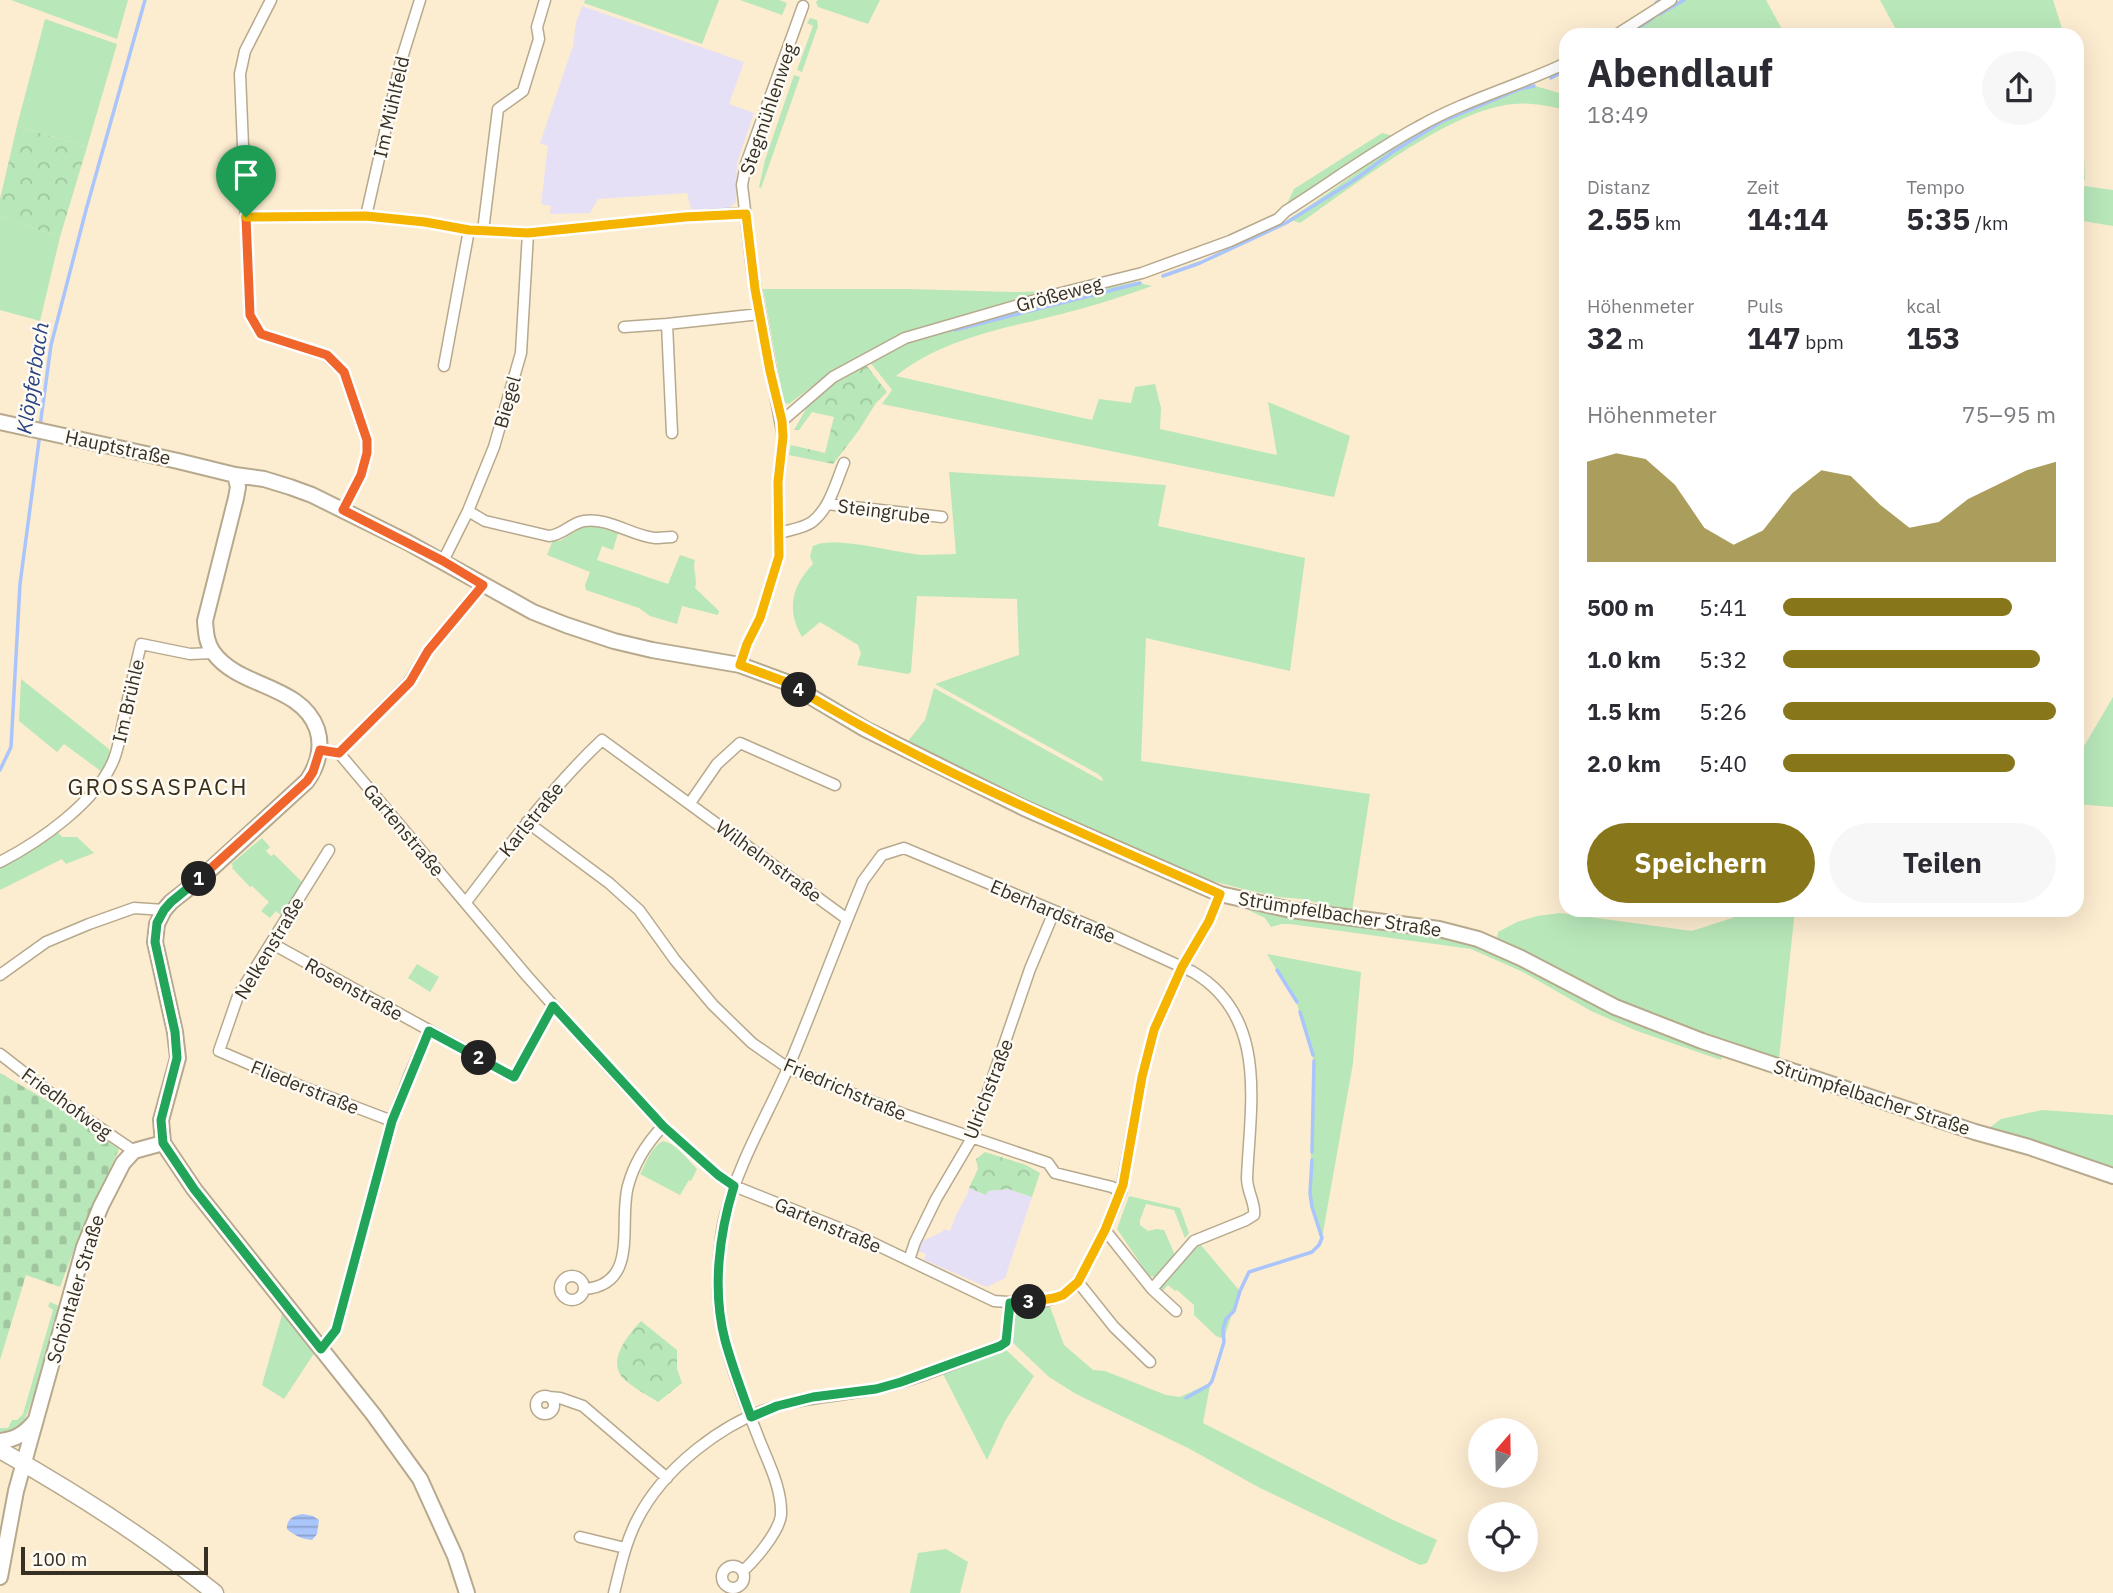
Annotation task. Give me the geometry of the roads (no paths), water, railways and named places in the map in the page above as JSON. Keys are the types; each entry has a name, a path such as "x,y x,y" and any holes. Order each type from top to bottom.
{"main road":[{"path":"0,1450 104,1513 179,1564 215,1593"}],"street":[{"path":"271,0 245,51 240,75 250,315 261,334 327,355 344,372 367,440 367,453 361,475 343,510"},
{"name":"Im Mühlfeld","path":"366,216 401,61 420,0"},
{"path":"483,231 498,109 523,91 539,39 537,27 545,0"},
{"path":"1627,28 1671,0"},
{"name":"Stegmühlenweg","path":"782,421 752,269 742,185 746,164 803,6"},
{"name":"Größeweg","path":"782,421 833,377 905,338 1057,294 1142,273 1230,241 1278,219 1286,211 1418,127 1483,95 1559,66"},
{"path":"246,217 366,216 469,230 528,233 685,217 746,214"},
{"path":"444,366 469,230"},
{"name":"Biegel","path":"443,561 468,512 494,447 521,353 528,233"},
{"path":"624,327 760,314"},
{"path":"667,324 672,433"},
{"path":"740,665 760,618 779,556 778,482 782,421"},
{"name":"Hauptstraße","path":"0,422 235,475"},
{"name":"Steingrube","path":"780,533 810,523 827,504 844,463"},
{"path":"235,475 238,487 205,621 206,637 213,653 232,668 288,697 302,709 313,720 320,750 307,781 164,910 157,923 155,942 175,1032 177,1058 161,1120 163,1143 194,1189 373,1414 420,1479 455,1556 467,1593"},
{"name":"Strümpfelbacher Straße","path":"235,475 264,479 290,487 343,510 443,561 533,612 566,625 652,650 740,665 786,682 865,729 1024,807 1220,894 1291,910 1439,929 1478,939 1615,1007 1702,1041 2113,1176"},
{"name":"Steingrube","path":"827,504 942,517"},
{"path":"468,512 485,520 549,537 558,536 574,524 585,521 655,538 672,537"},
{"path":"320,750 339,753 410,682 428,651 483,585"},
{"name":"Im Brühle","path":"0,862 29,847 57,825 93,791 109,769 116,751 141,644 190,654 213,653"},
{"name":"Wilhelmstraße","path":"602,740 847,919"},
{"name":"Karlstraße","path":"466,902 527,822 575,766 602,740"},
{"path":"690,803 717,764 740,743 835,785"},
{"name":"Gartenstraße","path":"339,753 553,1006 663,1126 718,1175 734,1186 854,1234 994,1301 1010,1303 1054,1298 1063,1295 1078,1282"},
{"name":"Friedrichstraße","path":"527,822 609,883 639,910 675,960 713,1005 752,1043 788,1068 906,1115 1048,1163 1055,1173 1112,1187 1121,1192"},
{"name":"Eberhardstraße","path":"743,1571 768,1541 780,1515 777,1485 724,1339 718,1288 724,1217 734,1186 788,1068 863,881 882,855 904,848 1105,932 1205,979 1228,1004 1246,1038 1252,1077 1247,1188 1255,1210 1251,1218 1194,1241 1152,1289"},
{"name":"Nelkenstraße","path":"219,1051 238,996 329,850"},
{"path":"1150,1362 1114,1327 1078,1282 1121,1192 1142,1077 1154,1030 1182,967 1209,921 1220,894"},
{"path":"0,975 46,942 89,923 134,908 164,910"},
{"name":"Ulrichstraße","path":"909,1260 936,1199 972,1138 1030,969 1054,912"},
{"name":"Rosenstraße","path":"271,943 514,1077 553,1006"},
{"path":"321,1349 336,1330 392,1121 429,1031"},
{"name":"Fliederstraße","path":"219,1051 392,1121"},
{"name":"Friedhofweg","path":"0,1054 63,1103 134,1151"},
{"path":"585,1289 607,1282 620,1268 628,1186 649,1140 663,1126"},
{"path":"134,1151 163,1143"},
{"name":"Schöntaler Straße","path":"0,1577 9,1523 24,1464 84,1247 116,1174 134,1151"},
{"path":"1105,1230 1152,1289 1176,1311"},
{"path":"614,1593 625,1548 636,1522 667,1478 707,1440 777,1406 813,1397 862,1392 901,1382 1000,1346 1006,1342 1008,1335 1010,1303"},
{"path":"549,1397 583,1406 667,1478"},
{"path":"0,1441 20,1436 35,1422 37,1416"},
{"path":"580,1537 625,1548"}],"water":[{"path":"303,1514 319,1520 317,1534 312,1540 287,1529 291,1518"}],"waterway":[{"name":"Klöpferbach","path":"40,426 51,345 145,0"},
{"path":"1656,3 1660,0"},
{"path":"1660,14 1684,0"},
{"path":"1638,28 1653,18"},
{"path":"1551,78 1559,74"},
{"path":"1163,276 1200,263 1286,223 1441,122 1520,89 1534,86"},
{"path":"955,330 1140,283"},
{"name":"Klöpferbach","path":"0,770 11,747 20,584 40,433"},
{"path":"1277,970 1297,1002"},
{"path":"1300,1012 1313,1055"},
{"path":"1312,1152 1314,1061"},
{"path":"1186,1398 1212,1381 1224,1342 1223,1329 1226,1319 1234,1311 1249,1272 1312,1252 1319,1245 1322,1238 1310,1193 1312,1160"}],"district":[{"name":"GROSSASPACH","path":"158,787"}]}
